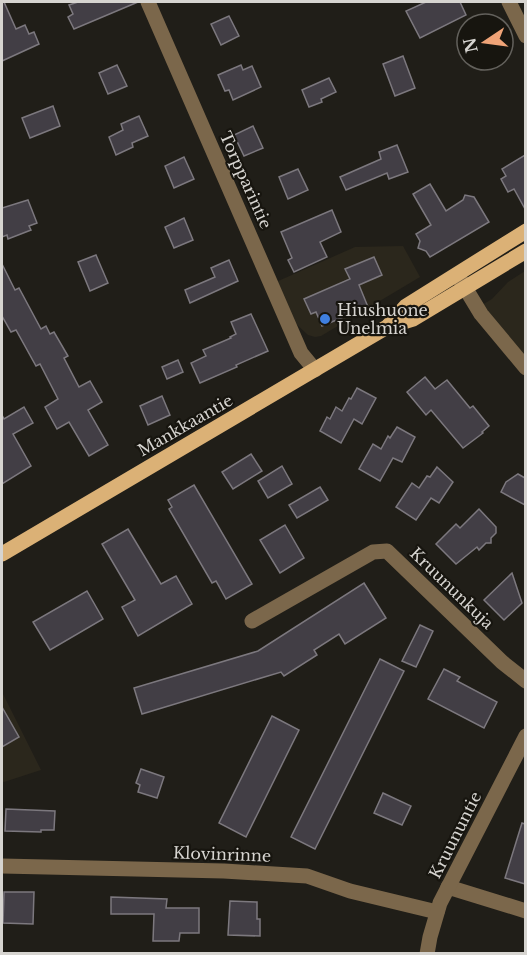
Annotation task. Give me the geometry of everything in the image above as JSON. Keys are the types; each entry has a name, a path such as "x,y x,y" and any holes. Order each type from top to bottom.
{"main road":[{"name":"Mankkaantie","path":"387,327 406,306 525,231"},
{"name":"Mankkaantie","path":"2,554 387,327 413,319 525,251"}],"street":[{"name":"Torpparintie","path":"148,2 301,353 315,370"},
{"path":"508,2 525,36"},
{"path":"457,274 481,314 525,368"},
{"name":"Kruununkuja","path":"252,621 373,552 387,551 502,662 525,681"},
{"name":"Kruununtie","path":"427,954 437,912 448,887 525,736"},
{"name":"Klovinrinne","path":"2,866 224,871 307,876 350,891 437,912"},
{"path":"448,887 525,910"}],"shaded area":[{"path":"403,246 420,277 321,336 308,335 291,319 276,282 355,247"},
{"path":"525,271 525,368 477,308 492,299 508,282"},
{"path":"2,692 41,770 4,782 2,781"}],"building":[{"path":"2,2 16,29 25,25 29,34 34,32 39,44 2,61"},
{"path":"78,2 138,2 74,29 68,17 73,14 69,5"},
{"path":"426,2 460,2 465,12 455,12 455,20 420,38 406,11"},
{"path":"229,16 239,36 221,45 211,24"},
{"path":"403,56 415,88 395,96 383,64"},
{"path":"117,65 127,86 108,94 99,73"},
{"path":"241,65 243,70 252,66 261,87 233,100 229,90 225,91 218,75"},
{"path":"329,78 336,92 321,99 322,102 309,107 302,90"},
{"path":"53,106 60,126 30,138 22,118"},
{"path":"139,116 148,136 132,143 133,147 116,155 109,137 123,130 121,124"},
{"path":"253,126 263,148 244,156 234,135"},
{"path":"397,145 408,172 389,179 387,173 346,190 340,177 381,159 379,152"},
{"path":"525,155 525,209 514,189 508,192 501,179 506,176 502,169"},
{"path":"184,157 194,179 174,188 165,166"},
{"path":"298,169 308,190 288,199 279,177"},
{"path":"430,184 446,211 463,200 465,195 474,197 489,222 430,257 426,251 418,248 420,241 416,234 431,225 413,194"},
{"path":"28,200 37,223 29,226 31,230 8,239 7,235 2,237 2,208"},
{"path":"332,210 341,232 320,242 327,257 294,272 288,260 292,258 281,232"},
{"path":"184,218 193,240 174,248 165,227"},
{"path":"96,255 108,283 90,291 78,262"},
{"path":"374,257 382,275 359,285 368,307 322,326 316,312 311,314 304,299 350,279 345,269"},
{"path":"229,260 238,281 190,303 185,290 215,277 211,268"},
{"path":"2,264 15,290 19,288 41,329 46,326 50,334 54,332 68,356 64,358 79,387 90,381 102,402 88,410 108,445 89,456 69,422 57,429 45,407 58,399 40,364 36,366 16,330 11,332 2,316"},
{"path":"251,314 268,351 200,383 191,363 206,356 203,350 236,334 231,322"},
{"path":"178,360 183,372 167,379 162,367"},
{"path":"425,377 435,389 447,380 470,408 473,406 489,426 483,433 463,448 431,410 426,415 407,392"},
{"path":"357,388 376,398 362,424 354,419 341,443 320,431 327,417 330,419 336,407 342,411"},
{"path":"162,396 170,415 148,425 140,406"},
{"path":"24,407 33,423 13,434 31,466 2,484 2,415 4,419"},
{"path":"397,427 415,437 402,462 393,458 380,481 359,469 373,444 381,449 388,436 390,438"},
{"path":"251,454 262,471 233,489 222,472"},
{"path":"282,466 292,484 268,498 258,481"},
{"path":"437,467 453,482 439,503 431,498 416,520 396,507 412,483 419,488"},
{"path":"518,474 525,478 525,505 501,492 506,482"},
{"path":"194,485 252,584 226,599 216,581 212,583 169,509 172,507 168,500"},
{"path":"320,487 328,500 297,518 289,505"},
{"path":"479,509 496,527 496,533 491,538 491,543 486,543 479,550 477,547 456,564 436,544 456,524 460,528"},
{"path":"285,525 304,558 280,573 260,540"},
{"path":"128,529 161,584 176,576 192,604 138,636 122,607 135,600 102,544"},
{"path":"512,573 522,603 504,620 484,600"},
{"path":"364,583 386,618 345,644 339,634 314,650 317,655 284,676 281,672 142,714 134,688 258,651"},
{"path":"87,591 103,619 50,650 33,622"},
{"path":"420,625 433,631 416,667 402,661"},
{"path":"380,659 404,671 315,849 291,837"},
{"path":"444,669 460,677 457,681 497,702 484,728 428,699"},
{"path":"2,707 19,737 2,747"},
{"path":"272,716 299,730 246,837 219,823"},
{"path":"141,769 164,777 157,798 138,792 140,785 136,783"},
{"path":"383,793 411,806 402,825 374,813"},
{"path":"6,809 55,811 54,830 5,831"},
{"path":"522,823 525,824 525,884 505,878"},
{"path":"4,892 34,892 33,924 3,923"},
{"path":"111,897 167,899 166,908 199,908 199,933 180,933 179,941 153,941 154,914 111,914"},
{"path":"230,901 257,902 260,936 228,935"}],"place":[{"name":"Hiushuone Unelmia","path":"325,319"}]}
